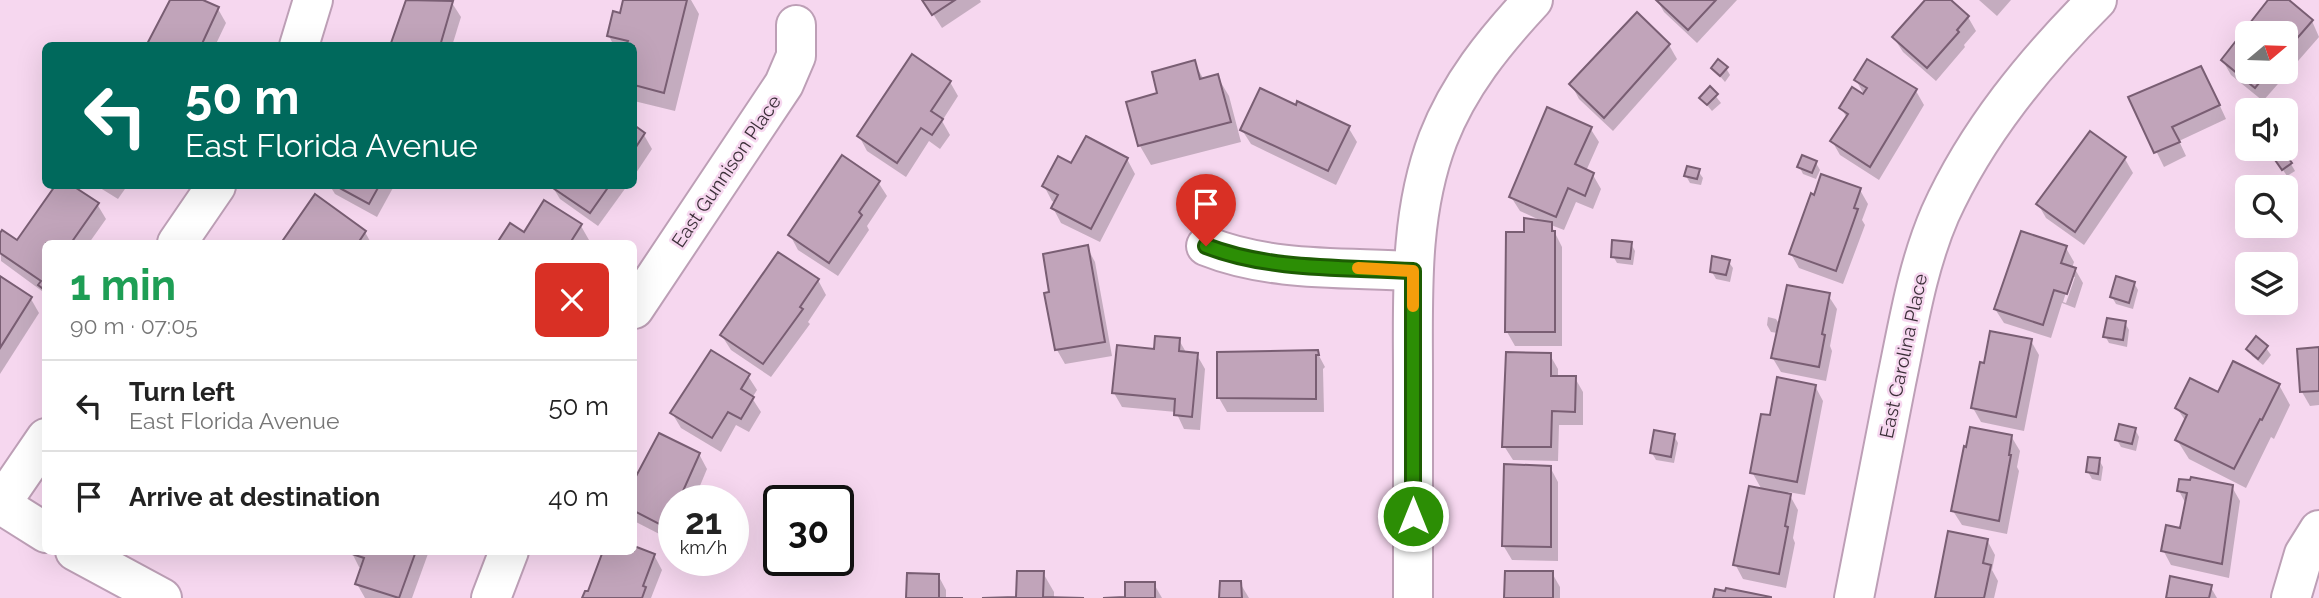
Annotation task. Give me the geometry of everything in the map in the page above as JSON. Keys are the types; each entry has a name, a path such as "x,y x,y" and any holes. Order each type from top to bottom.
{"street":[{"path":"300,42 313,0"},
{"path":"1413,598 1413,271 1421,195 1438,140 1462,89 1495,41 1533,0"},
{"name":"East Carolina Place","path":"1854,598 1915,289 1940,214 1977,144 2008,101 2063,34 2097,0"},
{"name":"East Gunnison Place","path":"637,304 784,84 796,56 796,25"},
{"path":"179,240 214,189"},
{"path":"1206,246 1234,257 1261,263 1413,271"},
{"path":"42,444 0,504 42,530"},
{"path":"2291,598 2304,554 2319,530"},
{"path":"82,555 162,598"},
{"path":"491,598 507,555"}],"building":[{"path":"170,0 203,0 219,7 203,42 148,42"},
{"path":"406,0 453,1 441,42 391,42"},
{"path":"623,0 687,0 664,93 637,86 637,42 607,36 613,11 620,13"},
{"path":"922,0 955,0 932,15"},
{"path":"1656,0 1716,0 1688,30"},
{"path":"1925,0 1951,0 1969,16 1957,30 1959,32 1927,68 1892,37"},
{"path":"2268,0 2289,0 2313,20 2298,37 2298,21 2252,21"},
{"path":"1637,12 1670,44 1604,118 1569,84"},
{"path":"2235,42 2235,72 2221,60"},
{"path":"912,54 951,81 931,111 943,119 932,135 921,128 897,163 857,136"},
{"path":"1718,59 1728,67 1720,76 1711,68"},
{"path":"1867,59 1917,89 1870,167 1830,141 1848,114 1839,108 1852,87 1863,94 1867,88 1854,80"},
{"path":"1195,60 1200,79 1218,74 1231,122 1138,146 1126,102 1157,93 1152,72"},
{"path":"2201,66 2220,105 2172,127 2180,142 2154,153 2128,97"},
{"path":"1710,86 1718,94 1707,105 1699,98"},
{"path":"1260,88 1296,105 1297,101 1350,126 1328,171 1240,130"},
{"path":"1547,107 1592,127 1575,164 1594,173 1585,196 1568,188 1556,217 1509,197"},
{"path":"637,127 645,133 637,145"},
{"path":"2090,131 2126,157 2075,232 2036,204"},
{"path":"1086,136 1128,158 1091,229 1051,208 1058,195 1042,186 1058,156 1071,163"},
{"path":"842,155 880,181 859,212 862,215 829,263 788,235"},
{"path":"1802,155 1817,161 1812,173 1797,167"},
{"path":"2276,161 2290,161 2292,163 2282,170"},
{"path":"1687,166 1700,169 1697,179 1684,176"},
{"path":"1821,174 1861,188 1854,208 1858,209 1836,271 1789,254 1811,193 1814,195"},
{"path":"53,189 78,189 99,203 73,240 42,240 42,288 38,285 41,281 0,253 2,230 17,240"},
{"path":"342,189 377,189 369,204"},
{"path":"554,189 607,189 590,213"},
{"path":"315,194 366,231 360,240 283,240"},
{"path":"544,200 582,224 572,240 499,240 510,223 524,232"},
{"path":"1524,218 1552,222 1552,231 1555,231 1555,332 1505,332 1506,232 1524,232"},
{"path":"2021,231 2067,246 2061,263 2076,268 2067,294 2054,290 2043,325 1994,309"},
{"path":"1612,240 1632,242 1630,259 1611,257"},
{"path":"1088,245 1105,342 1055,350 1044,293 1049,292 1043,254"},
{"path":"778,252 819,279 800,307 803,309 763,364 720,335"},
{"path":"1712,256 1730,260 1726,275 1710,272"},
{"path":"0,276 32,297 0,348"},
{"path":"2116,276 2135,282 2129,303 2110,297"},
{"path":"1787,285 1830,293 1819,367 1771,358"},
{"path":"2107,318 2126,321 2123,340 2103,337"},
{"path":"1990,331 2032,339 2016,417 1971,408 1980,362 1984,363"},
{"path":"1155,336 1180,338 1179,351 1198,353 1192,417 1174,415 1175,399 1112,393 1117,345 1154,349"},
{"path":"2256,336 2268,346 2258,359 2246,349"},
{"path":"2319,347 2319,391 2300,392 2297,349"},
{"path":"711,350 750,374 741,389 754,397 741,419 728,412 712,438 670,413"},
{"path":"1318,350 1316,399 1217,398 1217,352"},
{"path":"1506,352 1551,353 1551,376 1576,376 1575,412 1552,411 1551,447 1502,447"},
{"path":"2233,361 2280,384 2234,469 2175,440 2187,415 2175,408 2190,378 2218,392"},
{"path":"1777,377 1816,385 1797,482 1750,473 1761,414 1770,415"},
{"path":"2119,424 2136,428 2132,444 2115,440"},
{"path":"1970,427 2012,435 1999,521 1951,511"},
{"path":"1654,430 1675,434 1671,457 1650,453"},
{"path":"659,433 700,453 686,485 658,485 658,523 637,513 637,474"},
{"path":"2088,457 2100,458 2098,474 2086,472"},
{"path":"1504,464 1551,466 1551,547 1502,546"},
{"path":"2191,477 2233,485 2222,564 2161,551 2166,525 2180,528 2187,493 2177,491 2179,479 2190,480"},
{"path":"1749,486 1791,494 1779,574 1733,565"},
{"path":"1948,531 1988,539 1983,563 1991,565 1984,598 1935,598"},
{"path":"637,547 655,554 643,586 646,587 642,598 582,598 585,591 588,591 602,555 637,555"},
{"path":"355,555 415,555 399,598 355,584 364,558"},
{"path":"1017,571 1044,571 1043,597 1084,598 982,598 1016,597"},
{"path":"1505,571 1553,571 1553,598 1504,598"},
{"path":"907,573 939,574 939,598 906,598"},
{"path":"2170,576 2212,585 2209,598 2166,598"},
{"path":"1220,581 1241,581 1242,598 1219,598"},
{"path":"1125,582 1155,582 1155,598 1103,598 1125,597"},
{"path":"1726,588 1771,598 1713,598 1715,589 1725,591"}],"slow traffic":[{"path":"1358,268 1413,271 1413,306"}],"route":[{"path":"1206,246 1234,257 1261,263 1413,271 1413,516"}]}
